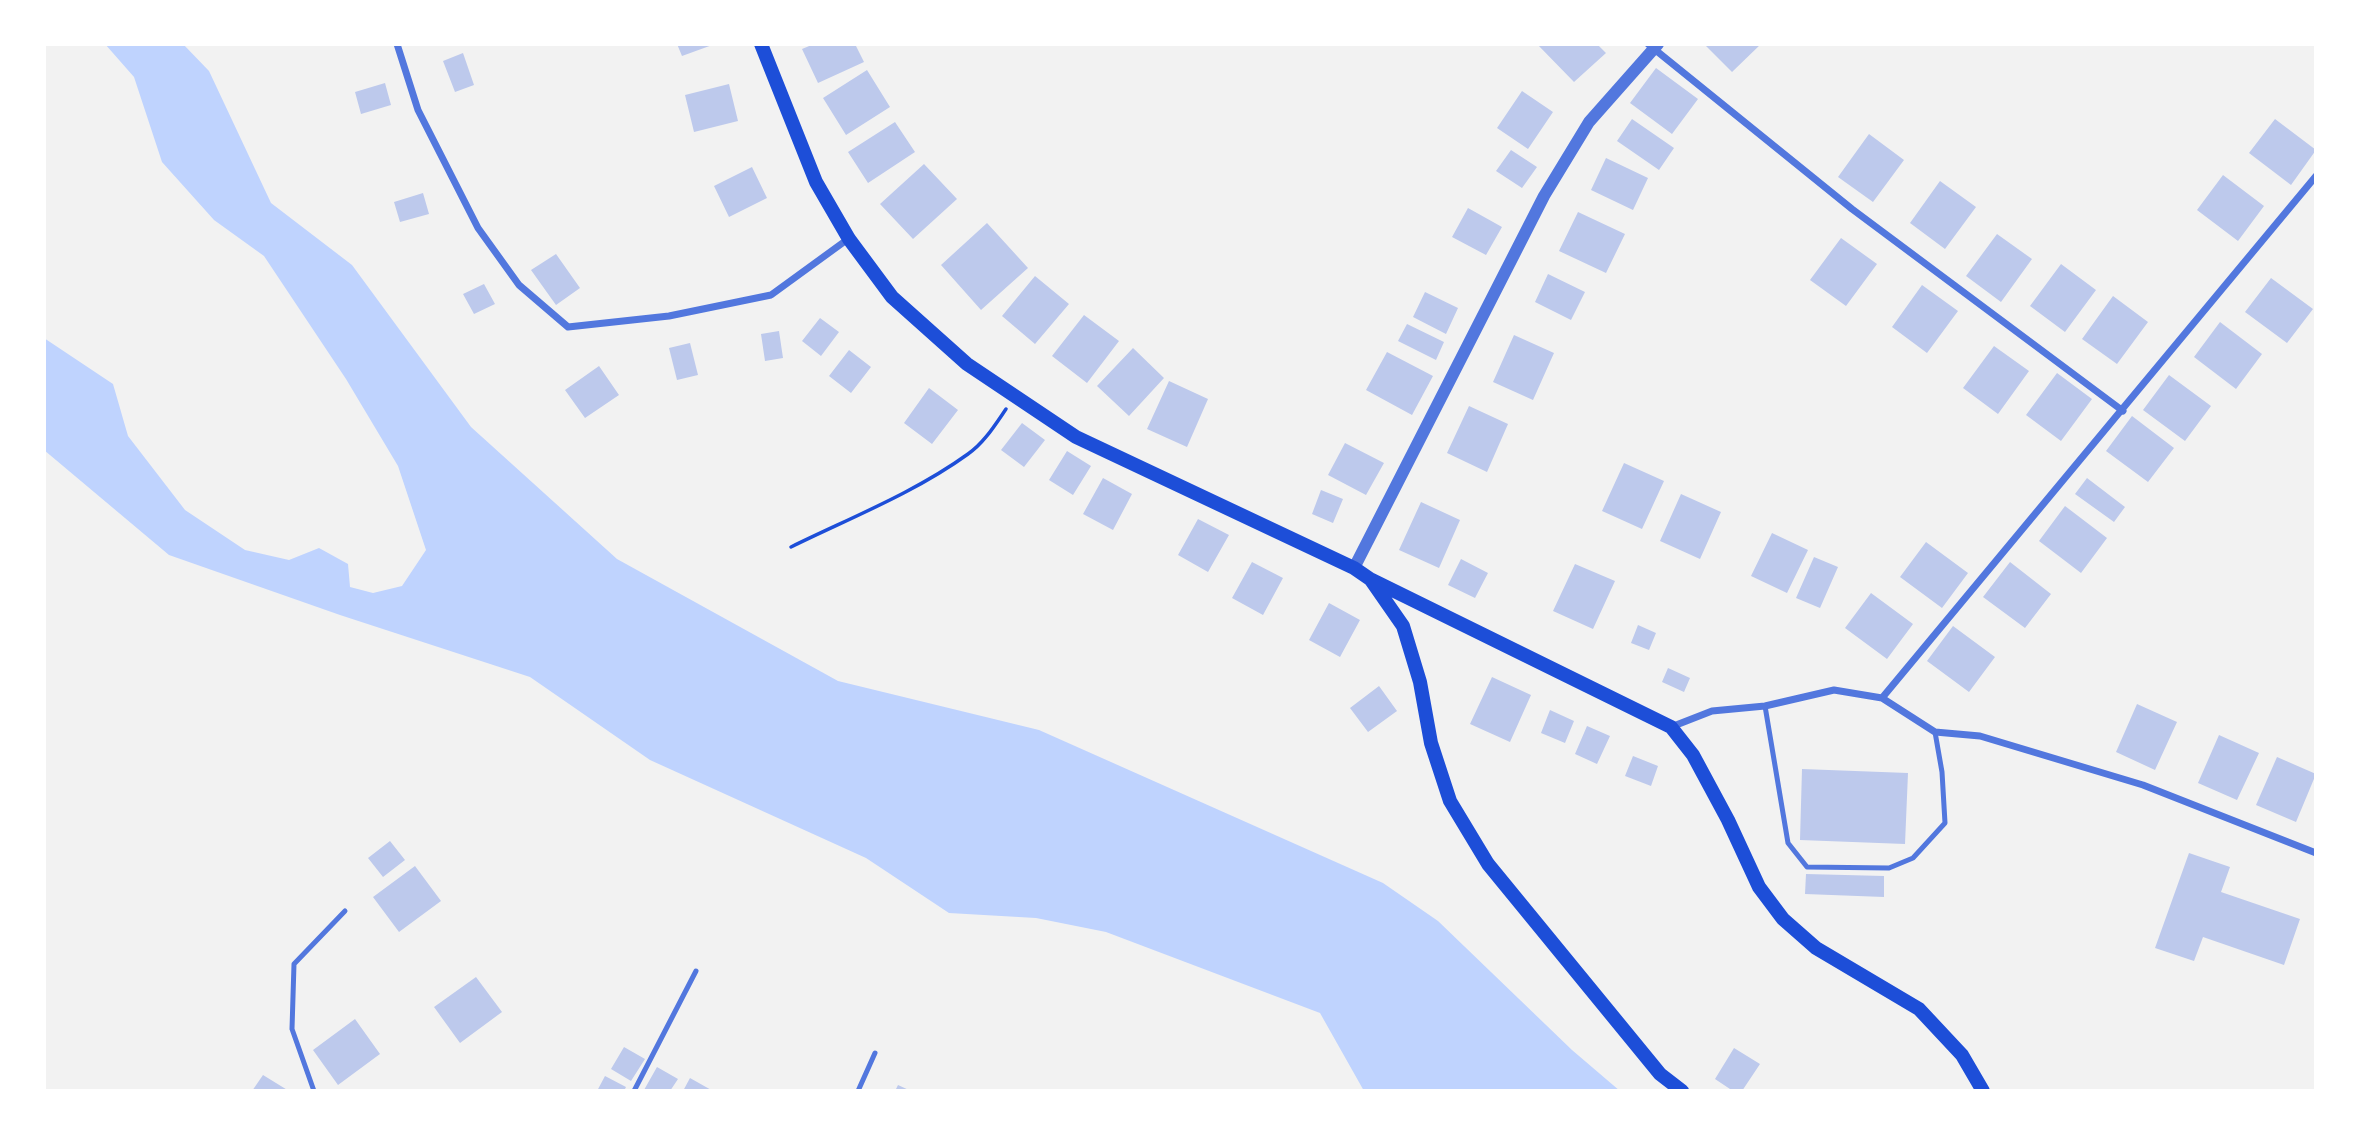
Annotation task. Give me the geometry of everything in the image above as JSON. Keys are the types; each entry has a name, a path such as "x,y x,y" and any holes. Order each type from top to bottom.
{"main road":[{"path":"761,44 816,182 849,239 892,297 967,364 1076,437 1354,568 1370,579 1671,727 1693,755 1728,820 1759,887 1783,919 1816,948 1919,1009 1962,1055 1983,1091"},
{"path":"1370,579 1403,626 1420,682 1431,743 1450,801 1488,864 1660,1074 1682,1091"}],"street":[{"path":"397,44 418,110 478,228 519,285 568,327 669,316 771,295 849,239"},
{"path":"1354,568 1544,196 1589,122 1653,45 1852,209 2123,411"},
{"path":"1882,698 2316,176"},
{"path":"1671,727 1712,710 1765,706 1834,690 1882,698 1935,732 1980,736 2143,785 2316,853"}],"lane":[{"path":"1765,706 1787,843 1807,867 1889,868 1913,858 1945,823 1942,772 1935,732"},
{"path":"314,1091 292,1029 294,964 345,911"},
{"path":"634,1091 696,971"},
{"path":"858,1091 875,1053"}],"path":[{"path":"791,547 912,488 969,454 991,431 1014,396"}],"water":[{"path":"105,44 183,44 209,71 271,203 352,265 471,427 617,559 838,681 1039,730 1383,883 1438,921 1572,1050 1620,1091 1364,1091 1320,1013 1106,932 1036,918 949,913 866,858 650,760 530,677 169,555 44,450 44,338 113,384 128,436 185,510 245,550 289,560 319,548 348,564 350,587 373,593 402,586 426,550 398,466 346,379 264,256 214,220 162,162 134,77"}],"building":[{"path":"677,44 715,44 682,56"},
{"path":"814,44 855,44 864,62 818,83 802,49"},
{"path":"1537,44 1597,44 1606,53 1574,82"},
{"path":"1704,44 1761,44 1732,72"},
{"path":"463,53 474,85 455,92 443,61"},
{"path":"1656,68 1698,99 1672,134 1630,103"},
{"path":"867,70 890,107 846,135 823,98"},
{"path":"385,83 391,105 361,114 355,92"},
{"path":"729,84 738,121 694,132 685,95"},
{"path":"1522,91 1553,112 1528,149 1497,128"},
{"path":"1632,119 1674,148 1659,170 1617,141"},
{"path":"2275,119 2316,150 2291,185 2249,153"},
{"path":"895,122 915,152 868,183 848,152"},
{"path":"1869,134 1904,160 1873,202 1838,177"},
{"path":"1511,150 1537,167 1522,188 1496,171"},
{"path":"1606,158 1648,178 1633,210 1591,190"},
{"path":"924,164 957,199 913,239 880,204"},
{"path":"752,167 767,198 729,217 714,186"},
{"path":"2223,175 2264,206 2238,241 2197,210"},
{"path":"1940,181 1976,207 1945,249 1910,223"},
{"path":"423,193 429,214 400,222 394,202"},
{"path":"1468,208 1502,227 1486,255 1452,237"},
{"path":"1578,212 1625,234 1606,273 1559,251"},
{"path":"987,223 1028,268 981,310 941,265"},
{"path":"1997,234 2032,259 2001,302 1966,276"},
{"path":"1841,238 1877,264 1846,306 1810,280"},
{"path":"556,254 580,288 556,305 531,270"},
{"path":"2061,264 2096,290 2065,332 2030,306"},
{"path":"1548,274 1585,292 1571,320 1535,302"},
{"path":"1035,276 1069,304 1035,344 1002,316"},
{"path":"2271,278 2313,309 2287,343 2245,312"},
{"path":"484,284 495,304 474,314 463,294"},
{"path":"1922,285 1958,311 1927,353 1892,327"},
{"path":"1425,292 1458,308 1446,334 1413,317"},
{"path":"2113,296 2148,322 2117,364 2082,339"},
{"path":"1084,315 1119,341 1087,383 1052,356"},
{"path":"820,318 839,332 821,356 802,341"},
{"path":"2220,322 2262,354 2236,389 2194,357"},
{"path":"1407,324 1444,342 1436,360 1398,341"},
{"path":"779,331 783,358 765,361 761,334"},
{"path":"1514,335 1554,353 1533,400 1493,382"},
{"path":"690,343 698,375 677,380 669,348"},
{"path":"1994,346 2029,371 1998,414 1963,388"},
{"path":"1133,348 1164,378 1129,416 1097,386"},
{"path":"849,350 871,367 851,393 829,376"},
{"path":"1387,352 1433,376 1412,415 1366,390"},
{"path":"599,366 619,395 585,418 565,390"},
{"path":"2057,373 2092,399 2061,441 2026,415"},
{"path":"2169,375 2211,406 2185,441 2143,410"},
{"path":"1169,381 1208,399 1187,447 1147,429"},
{"path":"929,388 958,410 932,444 904,423"},
{"path":"1469,406 1508,424 1487,472 1447,453"},
{"path":"2132,416 2174,448 2148,482 2106,451"},
{"path":"1022,423 1045,440 1024,467 1001,450"},
{"path":"1345,443 1384,463 1366,495 1328,475"},
{"path":"1067,451 1091,466 1073,495 1049,480"},
{"path":"1624,463 1664,481 1642,529 1602,511"},
{"path":"1103,478 1132,494 1113,530 1083,514"},
{"path":"2087,478 2125,507 2114,522 2075,494"},
{"path":"1321,490 1343,499 1333,523 1312,514"},
{"path":"1681,494 1721,512 1700,559 1660,541"},
{"path":"1421,502 1460,520 1439,568 1399,550"},
{"path":"2065,506 2107,538 2081,573 2039,541"},
{"path":"1198,519 1229,535 1208,572 1178,555"},
{"path":"1772,533 1808,550 1787,593 1751,576"},
{"path":"1926,542 1968,573 1942,608 1900,577"},
{"path":"1814,557 1838,567 1820,608 1796,598"},
{"path":"1461,559 1488,573 1475,598 1448,585"},
{"path":"1252,562 1283,578 1263,615 1232,598"},
{"path":"2010,562 2051,594 2025,628 1983,597"},
{"path":"1575,564 1615,581 1593,629 1553,611"},
{"path":"1871,593 1913,624 1887,659 1845,628"},
{"path":"1329,603 1360,620 1340,657 1309,640"},
{"path":"1638,625 1656,633 1649,650 1631,643"},
{"path":"1953,626 1995,657 1969,692 1927,661"},
{"path":"1668,668 1690,678 1684,692 1662,682"},
{"path":"1492,677 1531,695 1510,742 1470,724"},
{"path":"1379,686 1397,711 1368,732 1350,708"},
{"path":"2137,704 2177,722 2155,770 2116,752"},
{"path":"1550,710 1574,721 1565,743 1541,733"},
{"path":"1587,726 1610,736 1597,764 1575,754"},
{"path":"2219,735 2259,753 2237,800 2198,783"},
{"path":"1633,756 1658,766 1651,786 1625,776"},
{"path":"2277,757 2316,774 2296,822 2256,805"},
{"path":"1802,769 1908,773 1905,844 1800,840"},
{"path":"390,841 405,860 383,877 368,858"},
{"path":"2189,853 2230,867 2221,892 2300,919 2284,965 2203,937 2194,961 2155,948"},
{"path":"415,866 441,901 399,932 373,897"},
{"path":"1806,874 1884,876 1884,897 1805,894"},
{"path":"476,977 502,1012 460,1043 434,1007"},
{"path":"355,1019 380,1054 338,1085 313,1050"},
{"path":"624,1047 645,1059 631,1081 611,1069"},
{"path":"1734,1048 1760,1064 1742,1091 1733,1091 1715,1079"},
{"path":"657,1067 678,1079 670,1091 644,1090"},
{"path":"263,1075 289,1091 252,1091"},
{"path":"605,1076 626,1087 624,1091 597,1091"},
{"path":"690,1078 713,1091 683,1091"},
{"path":"898,1085 911,1091 895,1091"}]}
